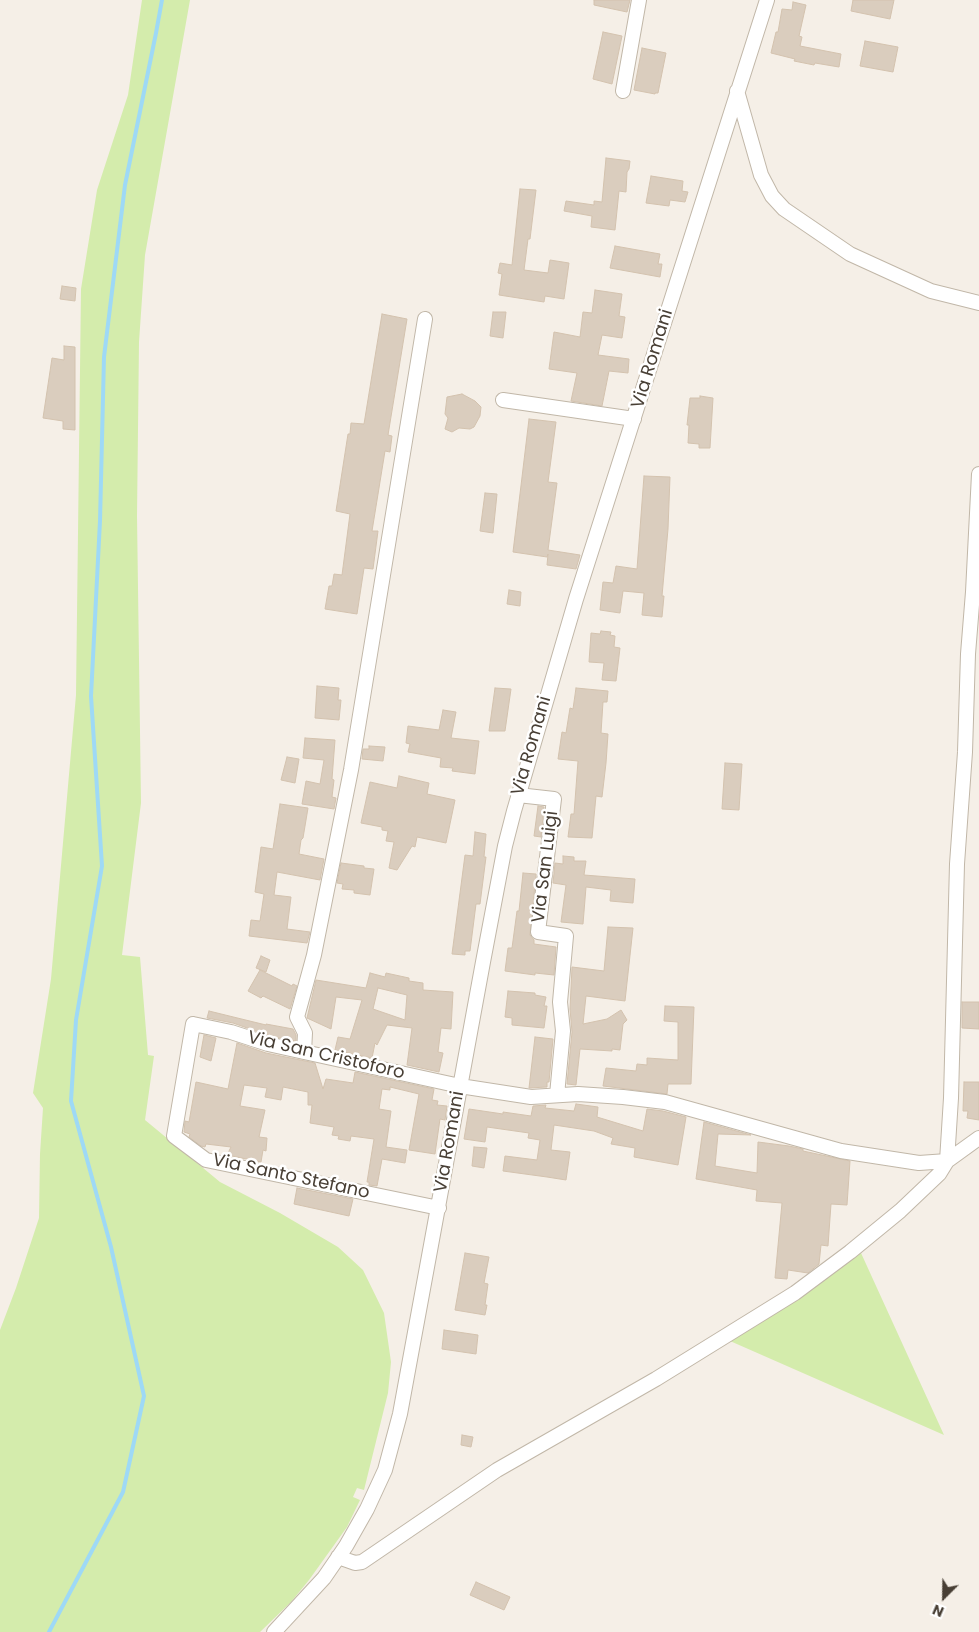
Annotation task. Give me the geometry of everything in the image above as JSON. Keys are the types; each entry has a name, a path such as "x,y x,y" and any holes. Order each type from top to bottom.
{"street":[{"path":"623,91 639,0"},
{"name":"Via Romani","path":"274,1632 324,1578 367,1509 385,1470 400,1414 505,846 518,795 576,599 767,0"},
{"path":"737,91 760,175 772,196 784,209 850,254 931,291 979,303"},
{"path":"304,1052 304,1034 297,1017 318,937 351,770 425,319"},
{"path":"503,400 634,419"},
{"path":"947,1161 952,1098 957,864 965,752 968,654 979,474"},
{"name":"Via San Luigi","path":"518,795 554,799 538,932 566,936 560,1002 562,1031 557,1095"},
{"name":"Via San Cristoforo","path":"193,1024 231,1032 268,1044 460,1086 531,1097 578,1094 664,1102 841,1151 919,1162 947,1161"},
{"name":"Via Santo Stefano","path":"193,1024 174,1136 206,1160 439,1208"},
{"path":"338,1557 355,1563 362,1562 497,1470 656,1379 796,1293 850,1252 900,1210 939,1174 947,1161 979,1138"}],"green space":[{"path":"142,0 190,0 145,255 139,342 137,516 141,803 122,955 140,957 148,1055 154,1056 145,1120 220,1182 280,1213 338,1247 363,1270 384,1313 391,1362 388,1393 364,1490 357,1488 353,1497 360,1500 347,1527 291,1602 260,1632 0,1632 0,1330 39,1218 43,1108 33,1093 51,979 76,695 81,289 97,190 128,95"},
{"path":"861,1253 944,1435 730,1341 811,1290"}],"building":[{"path":"594,0 630,0 627,12 594,5"},
{"path":"853,0 894,0 890,19 851,11"},
{"path":"793,2 806,5 799,36 802,37 800,46 841,54 839,67 794,61 795,59 771,53 776,32 778,32 782,9 792,10"},
{"path":"603,32 622,36 612,84 593,79"},
{"path":"865,41 898,47 893,72 860,66"},
{"path":"642,48 666,53 658,93 655,94 634,90"},
{"path":"606,158 630,161 627,172 626,192 619,191 615,230 591,227 592,216 564,211 566,201 594,205 594,201 602,202"},
{"path":"651,176 683,181 682,191 688,192 685,202 670,200 669,206 646,203"},
{"path":"520,189 536,190 524,270 548,273 550,260 569,263 564,299 545,296 544,302 499,295 502,274 498,273 500,263 512,265"},
{"path":"615,246 660,254 658,264 662,264 660,277 610,268"},
{"path":"62,286 76,288 75,301 60,299"},
{"path":"595,290 622,294 619,316 625,317 622,338 602,335 598,355 629,359 628,373 609,371 602,406 571,401 577,373 549,369 554,332 580,337 583,312 592,313"},
{"path":"493,312 506,312 503,338 490,336"},
{"path":"382,314 407,319 388,435 392,436 390,452 385,451 372,531 378,531 373,569 364,568 357,614 325,609 329,586 332,586 334,574 342,575 350,514 336,511 348,434 350,434 351,423 364,424"},
{"path":"64,346 75,347 75,430 63,429 63,421 43,418 52,358 64,360"},
{"path":"462,394 475,401 481,407 480,416 474,427 470,429 459,428 452,432 445,429 448,418 445,414 447,397"},
{"path":"700,396 713,398 710,448 699,448 699,444 688,443 689,425 687,425 690,398 700,398"},
{"path":"529,419 556,422 548,482 557,483 548,550 580,555 576,569 547,565 548,554 547,557 513,552"},
{"path":"644,476 670,477 662,617 642,615 644,593 623,591 620,613 600,610 603,582 613,583 616,566 637,569"},
{"path":"485,493 497,494 493,533 480,531"},
{"path":"509,590 521,592 520,606 507,604"},
{"path":"601,631 611,632 610,635 615,636 614,647 620,648 616,681 602,680 604,663 589,662 591,633 600,634"},
{"path":"317,686 339,688 338,700 341,700 339,720 315,718"},
{"path":"495,688 511,689 505,731 489,731"},
{"path":"576,688 608,691 607,702 603,702 601,733 608,734 606,763 602,797 596,796 592,838 568,837 571,814 574,814 578,761 558,759 562,732 566,733 570,708 573,709"},
{"path":"443,710 456,712 451,738 479,741 475,774 452,771 453,768 440,767 441,758 408,752 410,744 406,743 408,726 439,730"},
{"path":"305,738 335,740 332,779 334,780 332,797 336,798 334,809 302,804 306,781 320,784 324,760 303,758"},
{"path":"369,746 385,747 383,761 362,759 363,749 369,749"},
{"path":"287,757 299,759 295,783 281,780"},
{"path":"725,763 742,764 739,810 722,809"},
{"path":"399,776 429,783 427,794 455,800 446,843 417,837 415,847 412,846 397,870 389,868 394,842 386,841 388,831 382,830 382,827 361,823 370,782 397,788"},
{"path":"280,804 308,808 299,854 324,859 320,880 277,872 274,895 291,897 287,929 310,932 307,943 249,936 251,920 260,921 264,894 255,892 261,847 273,849"},
{"path":"538,806 544,807 541,837 534,836"},
{"path":"475,832 486,834 484,857 486,857 480,904 476,904 470,951 465,951 465,955 452,954 465,855 473,856"},
{"path":"563,856 574,857 574,861 586,861 584,875 635,879 633,903 610,901 611,890 586,887 583,924 561,922 566,885 553,883 555,863 563,864"},
{"path":"341,863 374,869 370,895 354,893 354,890 342,889 343,884 337,883"},
{"path":"523,873 536,874 530,935 534,940 534,944 556,947 554,975 535,973 535,975 505,971 508,948 512,948 517,911 519,911"},
{"path":"608,927 633,928 625,1001 586,996 583,1024 607,1019 621,1010 627,1020 623,1024 620,1050 580,1049 576,1085 567,1084 572,1032 570,1009 572,967 604,971"},
{"path":"261,956 270,960 266,972 256,968"},
{"path":"260,970 292,986 293,984 297,986 290,1009 248,991"},
{"path":"370,973 385,977 386,973 409,978 409,981 423,983 423,990 453,992 451,1029 441,1028 438,1052 443,1053 439,1072 407,1065 412,1028 387,1025 377,1045 375,1043 372,1058 335,1050 338,1037 350,1039 362,1000 336,997 331,1029 307,1018 316,980 366,988","holes":["378,988 407,995 405,1020 373,1009"]},
{"path":"508,991 535,993 535,995 546,997 544,1006 547,1006 544,1028 512,1025 512,1018 505,1017"},
{"path":"962,1002 979,1002 979,1029 962,1028"},
{"path":"665,1006 694,1007 691,1084 668,1084 667,1094 603,1086 606,1068 636,1071 637,1064 647,1065 647,1058 678,1060 678,1022 664,1021"},
{"path":"209,1011 266,1025 293,1029 296,1041 270,1036 233,1023 207,1018"},
{"path":"204,1035 216,1038 211,1061 200,1057"},
{"path":"535,1037 553,1039 547,1087 529,1088"},
{"path":"237,1043 266,1053 315,1063 323,1089 326,1079 353,1083 355,1072 434,1089 432,1100 438,1101 437,1105 447,1106 445,1120 440,1119 435,1154 409,1150 419,1094 390,1087 390,1090 382,1089 379,1109 391,1111 386,1147 407,1150 405,1163 382,1159 377,1186 369,1185 369,1182 367,1182 374,1139 351,1136 350,1141 338,1139 339,1136 332,1135 334,1127 310,1123 312,1105 308,1105 308,1092 283,1087 281,1100 265,1097 267,1088 244,1085 240,1106 265,1110 259,1137 267,1138 266,1151 263,1150 261,1162 227,1155 231,1147 206,1144 205,1147 201,1146 189,1137 190,1134 184,1132 185,1121 189,1122 196,1082 228,1089"},
{"path":"964,1082 979,1082 979,1120 967,1118 968,1111 963,1111"},
{"path":"576,1104 598,1107 597,1117 643,1131 647,1109 686,1117 678,1165 634,1157 635,1148 611,1144 613,1138 594,1131 554,1125 551,1150 570,1152 566,1180 503,1171 505,1156 537,1160 540,1140 528,1138 529,1133 487,1127 485,1142 464,1139 469,1109 531,1116 533,1106 546,1105 545,1108 574,1111"},
{"path":"704,1122 751,1135 718,1134 715,1166 757,1173 758,1142 789,1146 803,1149 803,1151 850,1161 847,1205 831,1204 828,1246 821,1245 819,1264 808,1273 788,1270 787,1279 775,1278 782,1203 756,1201 757,1190 696,1179"},
{"path":"474,1147 487,1148 484,1168 472,1166"},
{"path":"297,1188 353,1199 349,1216 294,1204"},
{"path":"465,1253 489,1257 484,1283 488,1284 485,1315 455,1310"},
{"path":"444,1330 478,1335 476,1354 442,1349"},
{"path":"462,1435 473,1437 471,1447 461,1445"},
{"path":"476,1582 510,1597 504,1610 470,1595"}],"waterway":[{"path":"49,1632 123,1492 144,1396 111,1247 71,1101 76,1020 102,866 91,696 100,521 104,357 125,185 162,0"}]}
